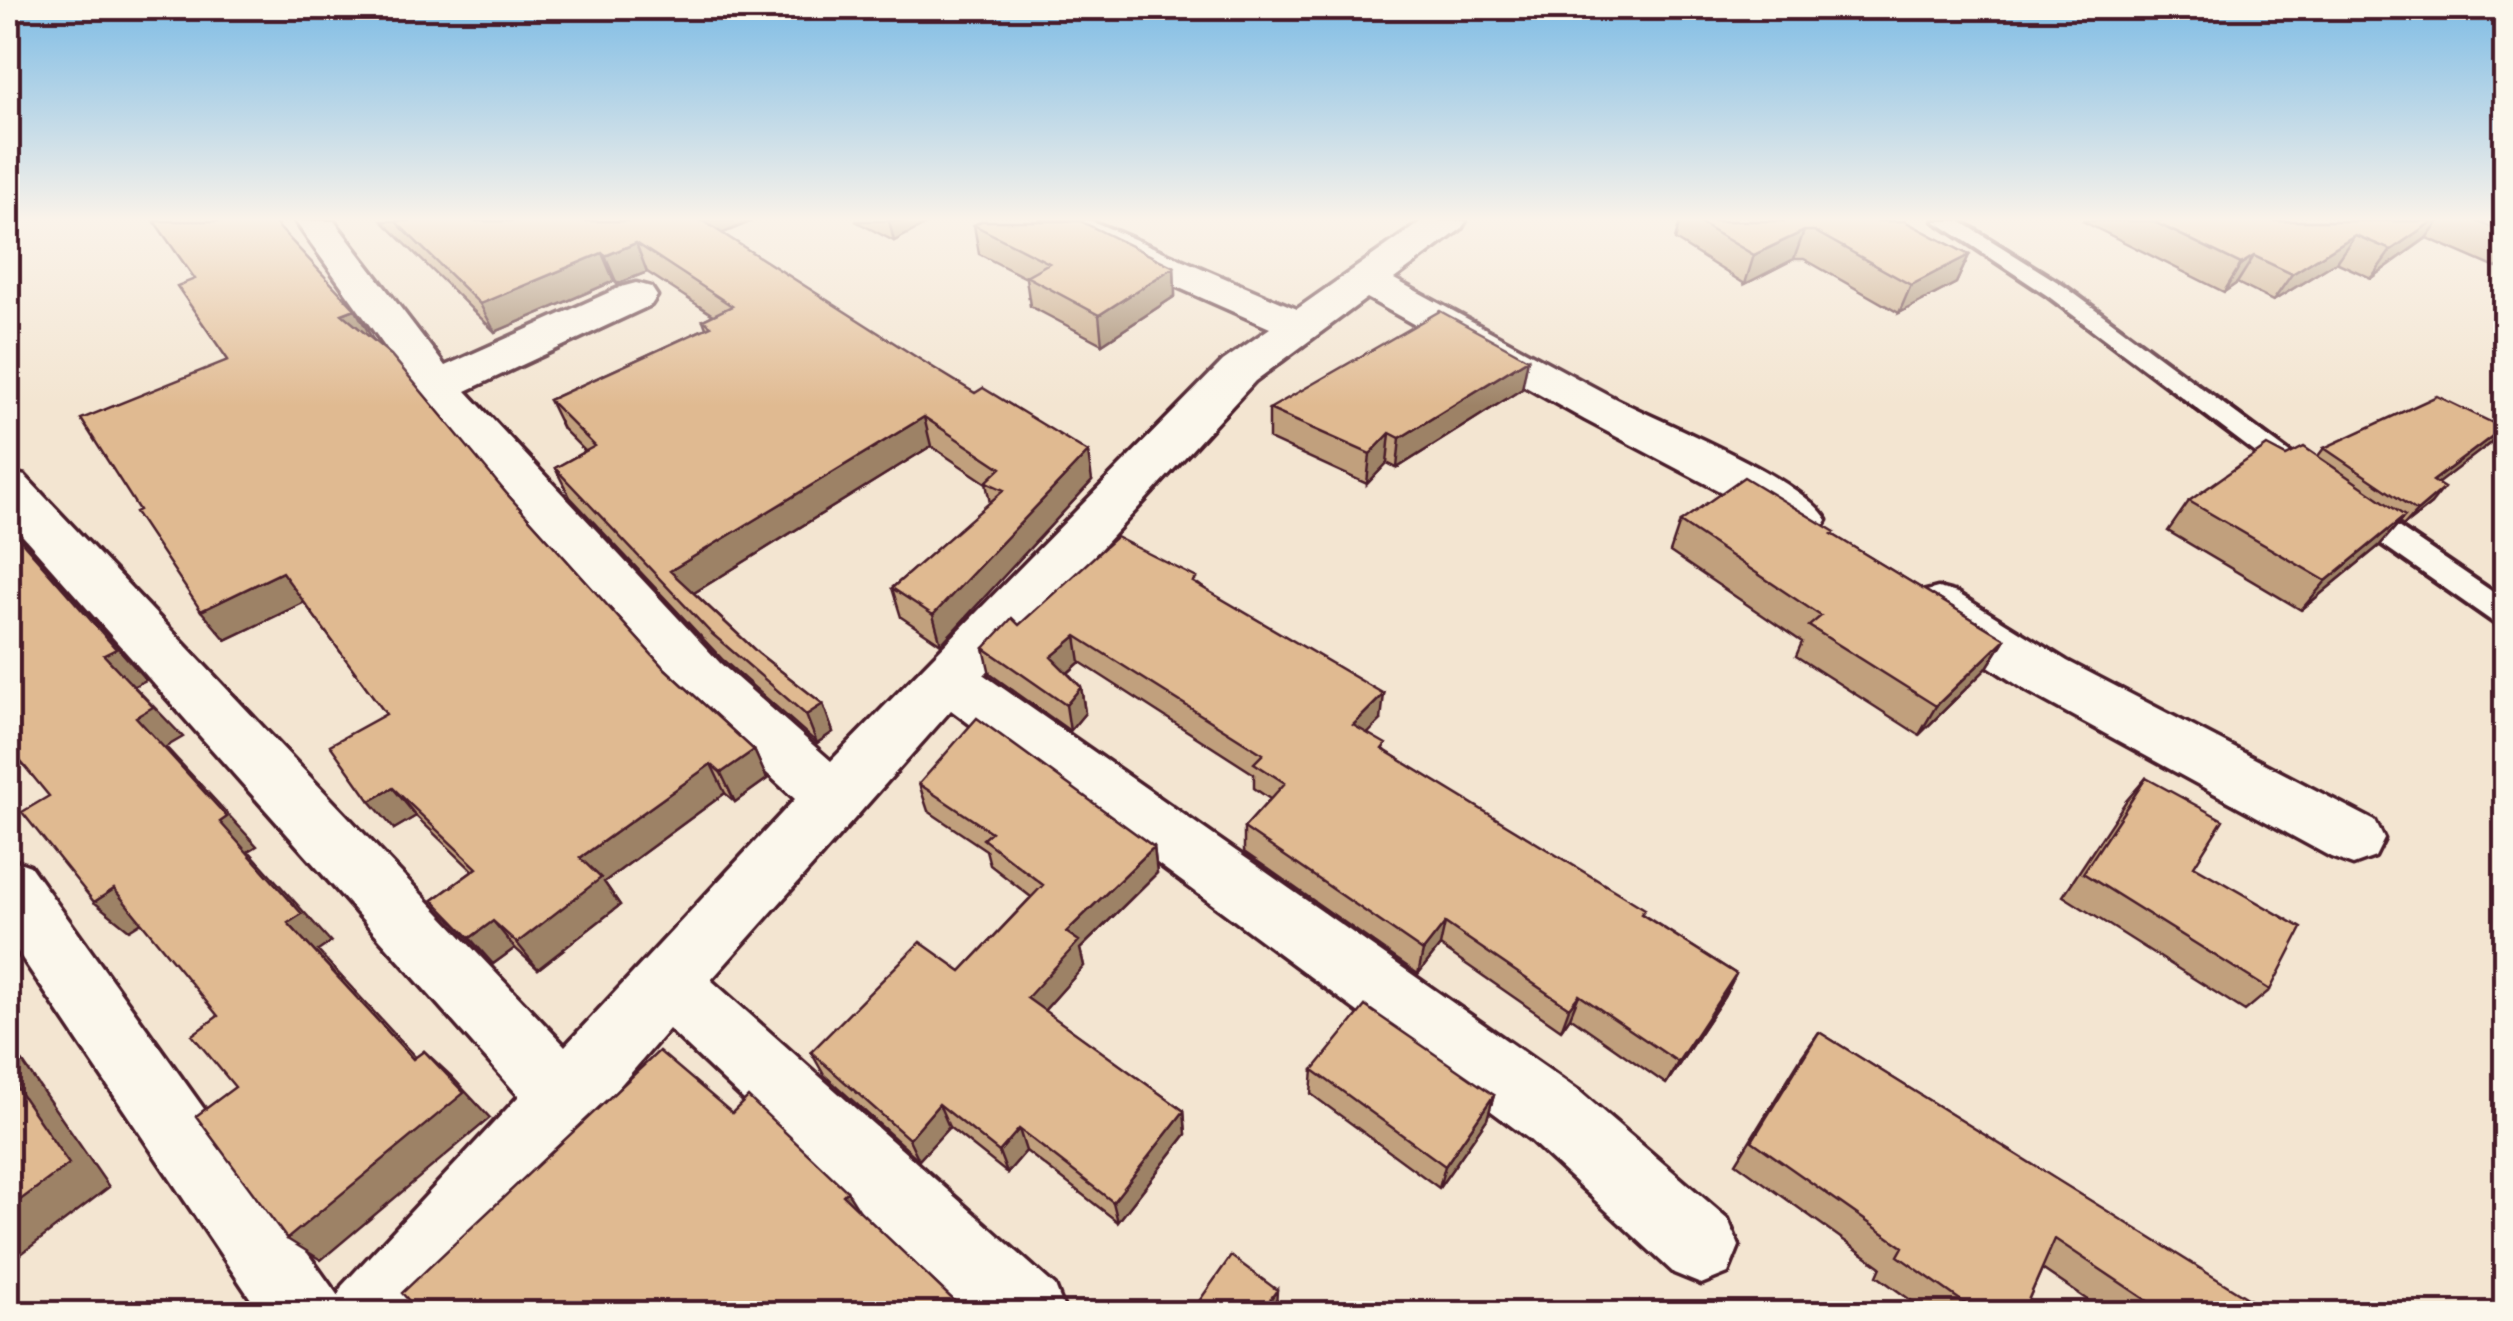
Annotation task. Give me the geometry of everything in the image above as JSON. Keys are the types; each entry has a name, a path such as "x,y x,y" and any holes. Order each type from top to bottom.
{"street":[{"path":"360,283 437,387 700,678 833,798"},
{"path":"1202,283 1300,326"},
{"path":"370,1314 833,798 1239,371 1364,283"},
{"path":"1373,283 1601,410 1748,485 1840,544"},
{"path":"437,387 636,296"},
{"path":"8,488 565,1096"},
{"path":"1902,584 2047,676 2354,840"},
{"path":"947,678 1554,1116 1701,1246"},
{"path":"8,885 306,1314"},
{"path":"667,983 1027,1314"}],"lane":[{"path":"2043,283 2219,416 2506,616"}],"building":[{"path":"186,283 330,283 355,309 342,314 391,355 506,493 662,666 754,750 721,773 711,764 580,858 601,878 517,943 493,921 470,938 433,900 477,868 393,788 370,801 330,745 386,714 282,572 201,611 135,512 139,510 81,419 228,360 177,286"},
{"path":"458,283 531,283 480,304"},
{"path":"696,283 800,283 975,393 983,388 1088,452 933,615 892,588 1004,490 986,482 1001,468 924,417 670,571 758,653 823,704 806,715 710,632 555,468 595,446 549,400 711,326 703,320 732,306"},
{"path":"1038,283 1150,283 1099,315"},
{"path":"1440,311 1528,359 1400,438 1390,433 1370,454 1269,409"},
{"path":"2437,396 2503,428 2433,481 2444,488 2417,511 2324,448"},
{"path":"2267,446 2286,456 2304,447 2405,516 2326,581 2189,501"},
{"path":"1744,477 2005,639 1936,706 1809,626 1821,616 1680,522"},
{"path":"8,526 116,649 104,655 153,707 136,717 227,817 220,822 302,914 288,923 413,1059 424,1051 464,1093 287,1239 196,1116 235,1087 192,1035 218,1016 114,889 94,902 22,812 49,796 8,746"},
{"path":"1116,537 1197,578 1193,582 1384,694 1353,725 1386,744 1382,749 1645,909 1641,914 1736,974 1678,1062 1579,995 1569,1008 1445,923 1423,951 1244,828 1285,783 1254,763 1263,754 1076,636 1051,657 1081,687 1066,705 984,648 1012,618 1019,625"},
{"path":"977,718 1154,847 1066,932 1079,941 1027,998 1184,1111 1113,1202 1019,1129 999,1152 939,1104 909,1139 811,1052 920,942 961,971 1043,885 983,839 991,832 919,784"},
{"path":"2146,778 2223,820 2194,866 2302,928 2270,990 2083,873"},
{"path":"1365,1006 1494,1095 1445,1166 1313,1070"},
{"path":"1819,1032 2271,1314 2167,1314 2055,1239 2022,1314 1980,1314 1898,1256 1903,1247 1752,1141"},
{"path":"659,1051 732,1113 748,1097 847,1191 843,1195 968,1314 421,1314 402,1293"},
{"path":"8,1075 69,1164 8,1209"},
{"path":"1231,1256 1277,1290 1260,1314 1190,1314"}]}
